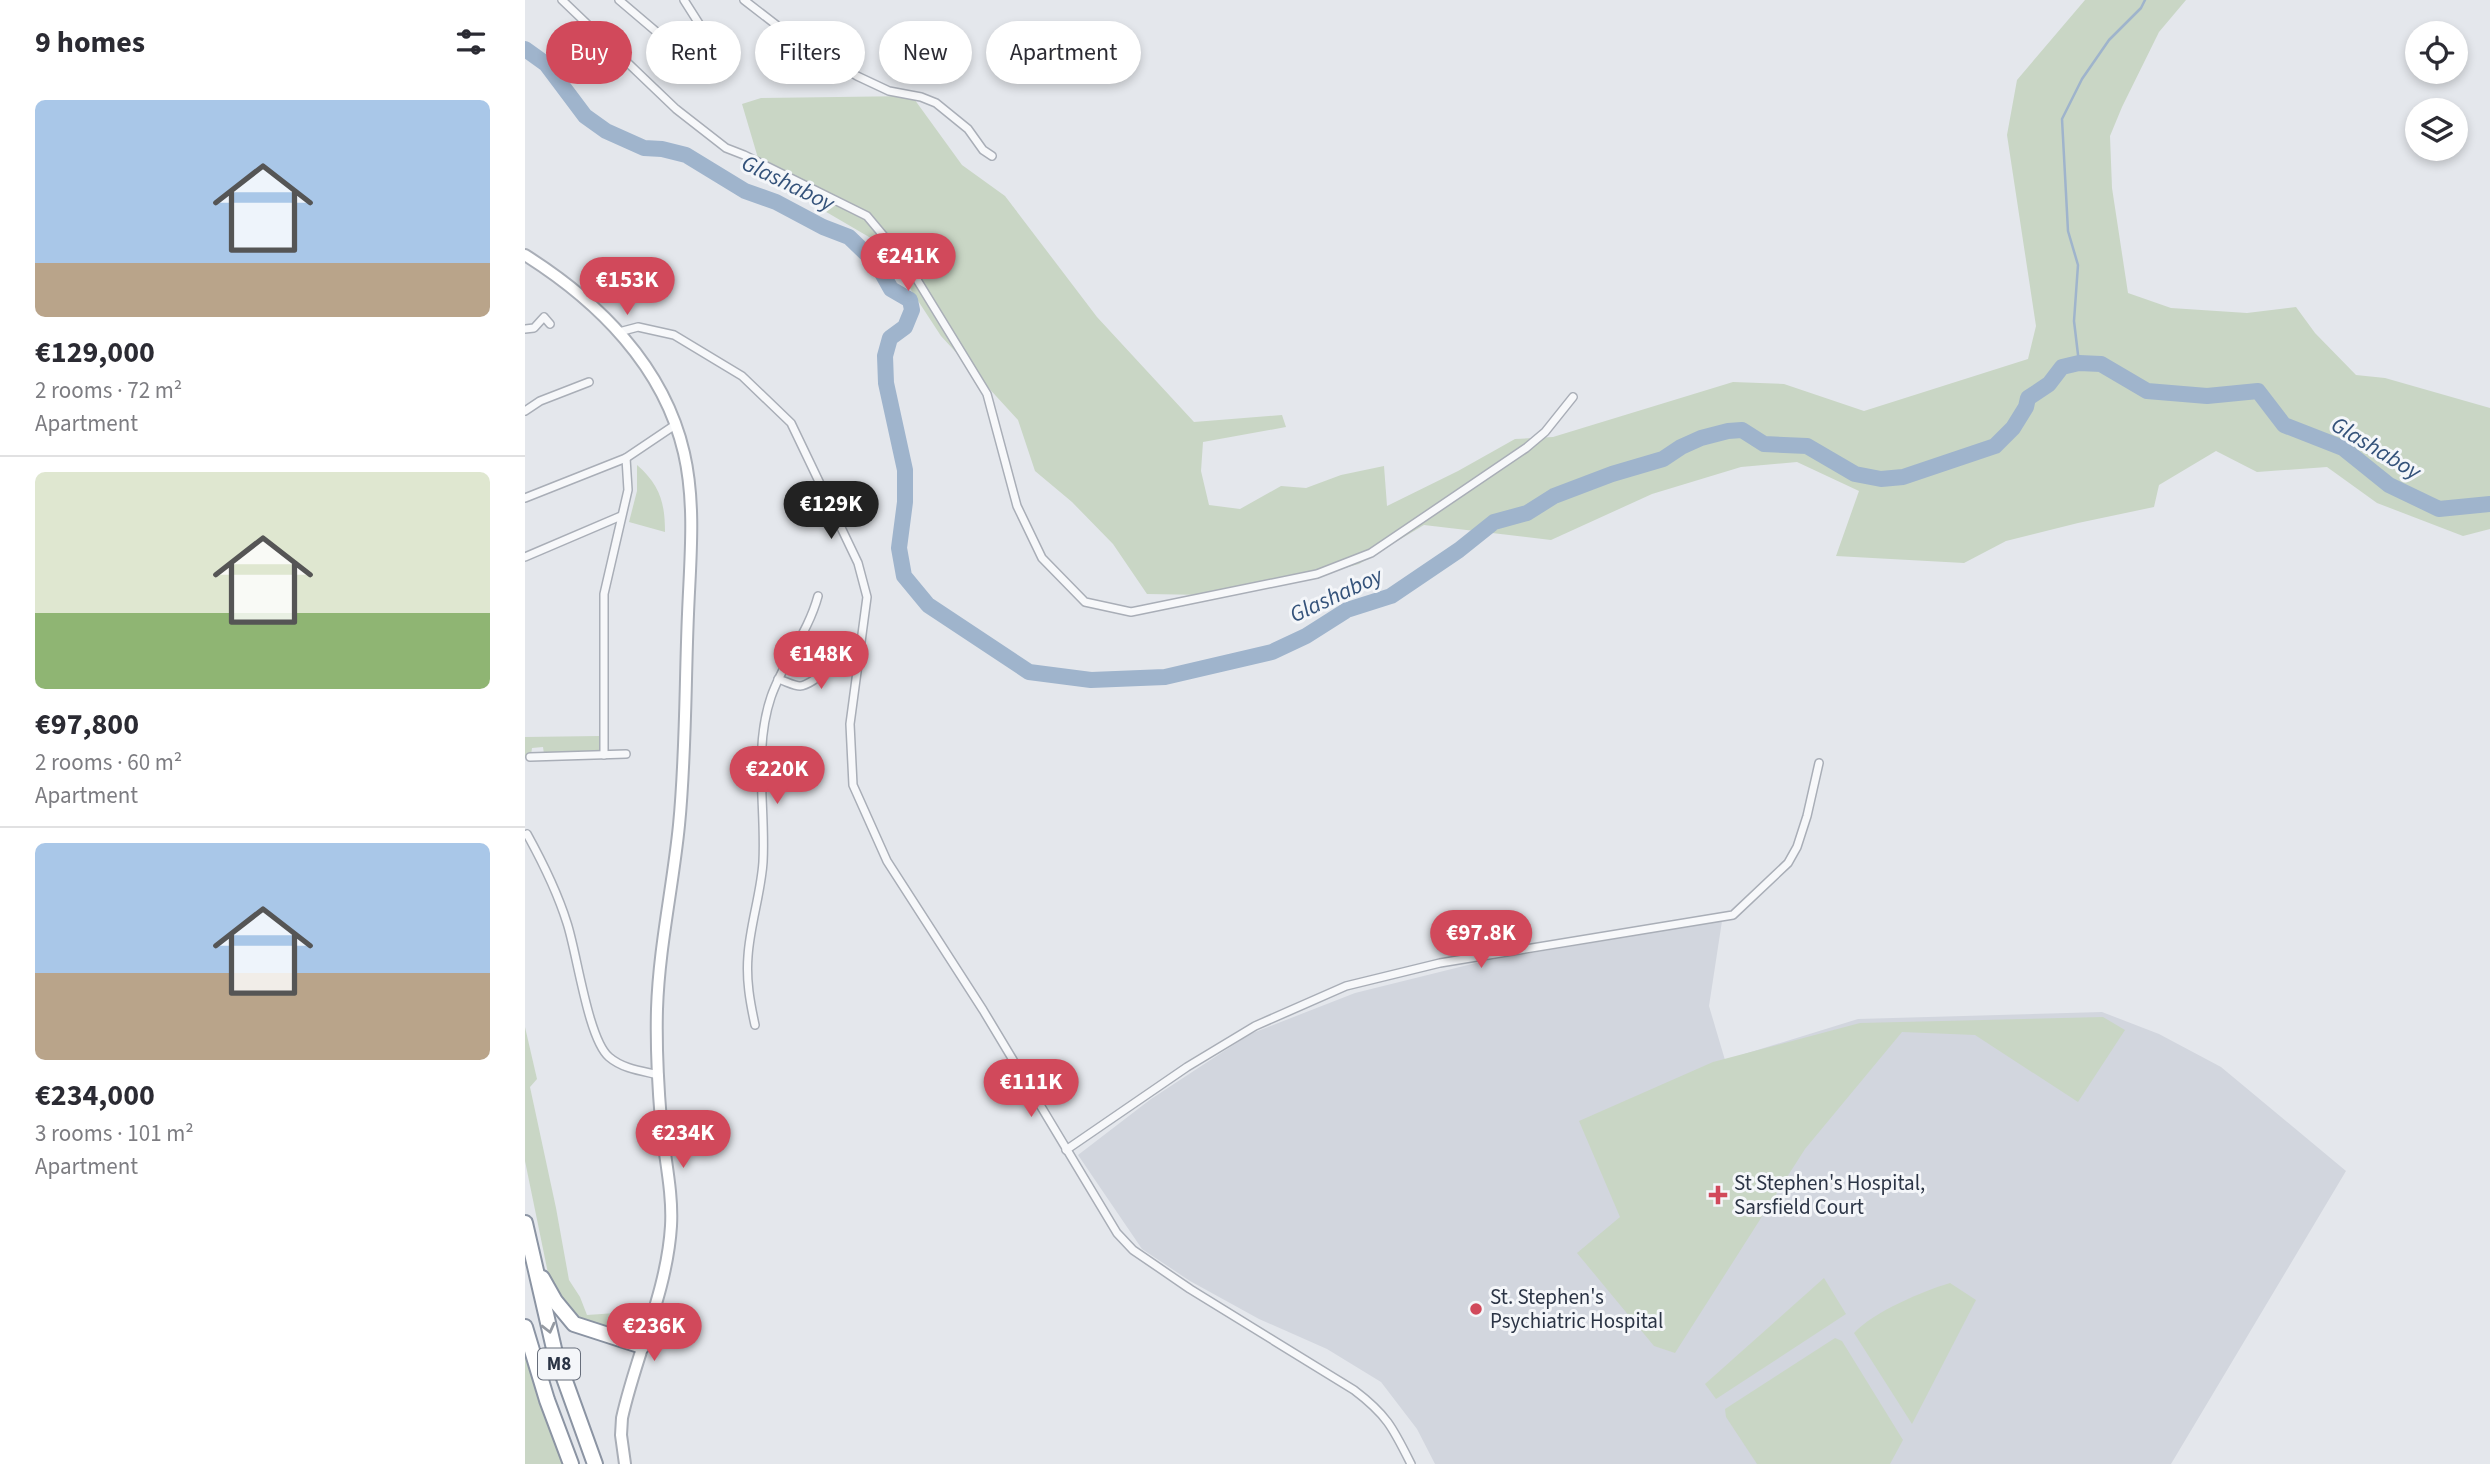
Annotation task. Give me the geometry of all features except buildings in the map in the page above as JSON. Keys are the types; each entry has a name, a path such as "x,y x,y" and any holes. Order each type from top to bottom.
{"highway":[{"name":"M8","path":"525,1223 555,1353 595,1464"},
{"name":"M8","path":"533,1262 555,1301 573,1324 642,1346"},
{"name":"M8","path":"525,1327 547,1400 571,1464"}],"main road":[{"path":"525,256 578,292 619,332 659,388 684,452 690,490 691,554 679,826 667,903 657,1010 661,1121 669,1181 671,1224 660,1291 622,1418 621,1435 625,1464"}],"street":[{"path":"562,0 676,109 726,148 867,216 908,265 987,394 1017,506 1042,558 1085,602 1131,612 1317,574 1371,553 1526,448 1545,432 1573,397"},
{"path":"619,0 699,68 707,68 717,58 717,52 684,0"},
{"path":"744,0 797,41 866,81 889,91 921,97 936,103 968,129 992,156"},
{"path":"525,329 534,328 544,317 550,324"},
{"path":"619,332 638,327 674,335 742,376 791,423 858,563 867,597 849,724 853,785 887,861 983,1010 1117,1233 1133,1250 1190,1289 1354,1390 1376,1407 1391,1424 1411,1464"},
{"path":"525,411 547,398 589,383"},
{"path":"525,498 626,458 675,425"},
{"path":"604,755 604,594 628,490 626,458"},
{"path":"525,557 621,516"},
{"path":"755,1025 748,991 748,955 763,865 761,773 764,731 770,699 778,679 812,618 818,596"},
{"path":"778,679 800,686 808,683 846,654 859,652"},
{"path":"530,757 626,754"},
{"path":"1066,1150 1187,1067 1255,1026 1346,986 1440,963 1733,915 1788,863 1797,847 1807,816 1818,763"},
{"path":"527,834 552,880 576,954 591,1022 607,1055 625,1067 660,1076"}],"shaded area":[{"name":"St Stephen's Hospital, Sarsfield Court","path":"1722,921 1709,1006 1725,1060 1858,1019 2102,1012 2159,1034 2221,1067 2346,1171 2171,1464 1435,1464 1417,1429 1381,1382 1327,1349 1259,1319 1190,1281 1142,1249 1078,1155 1151,1099 1250,1034 1355,993 1484,961"}],"green space":[{"path":"2085,0 2186,0 2159,32 2110,136 2112,188 2128,293 2171,308 2247,313 2296,307 2315,333 2356,375 2385,378 2490,408 2490,529 2463,536 2377,503 2327,467 2257,472 2216,451 2159,485 2154,507 2006,541 1964,563 1836,556 1859,491 1797,462 1741,467 1652,494 1551,540 1424,525 1359,564 1305,579 1206,595 1147,594 1113,544 1072,502 1035,471 1018,420 941,336 881,244 763,175 742,104 761,98 912,96 962,165 1005,196 1097,317 1194,422 1282,415 1286,427 1203,442 1201,471 1209,505 1240,509 1281,486 1306,488 1341,475 1384,466 1387,506 1515,439 1553,437 1733,382 1784,384 1864,411 2028,359 2036,326 2007,135 2017,80"},
{"path":"637,465 660,495 665,532 629,522 637,491"},
{"path":"599,736 599,753 544,754 543,747 532,748 531,755 525,758 525,737"},
{"path":"2103,1017 2125,1030 2078,1102 1975,1035 1902,1032 1805,1149 1675,1353 1654,1346 1577,1253 1620,1217 1579,1121 1713,1062 1860,1023"},
{"path":"525,1027 537,1079 530,1087 569,1280 587,1315 645,1311 625,1325 584,1323 550,1283 525,1161"},
{"path":"1824,1278 1846,1314 1716,1399 1705,1384"},
{"path":"1950,1283 1976,1300 1912,1424 1854,1333 1886,1310"},
{"path":"1835,1338 1842,1341 1903,1440 1890,1464 1757,1464 1726,1417 1725,1409"},
{"path":"525,1354 562,1464 525,1464"}],"waterway":[{"path":"2079,363 2074,321 2078,265 2068,231 2062,119 2082,79 2109,40 2141,8 2145,0"},
{"name":"Glashaboy","path":"525,49 546,64 585,116 606,131 644,148 686,155 745,191 776,202 823,227 849,237 877,264 891,289 910,300 912,310 905,327 890,338 885,356 886,383 905,470 905,502 899,548 904,576 928,605 1029,672 1091,680 1165,677 1272,652 1306,636 1347,610 1391,596 1459,550 1494,522 1527,513 1554,496 1612,474 1663,459 1701,438 1728,431 1742,430 1764,444 1807,446 1855,474 1881,479 1903,477 1995,446 2013,428 2026,407 2028,398 2049,384 2062,367 2079,363 2101,364 2147,391 2207,396 2258,391 2284,425 2343,448 2389,485 2439,509 2490,504"}],"place":[{"name":"St Stephen's Hospital, Sarsfield Court","path":"1718,1195"},
{"name":"St. Stephen's Psychiatric Hospital","path":"1476,1309"}]}
